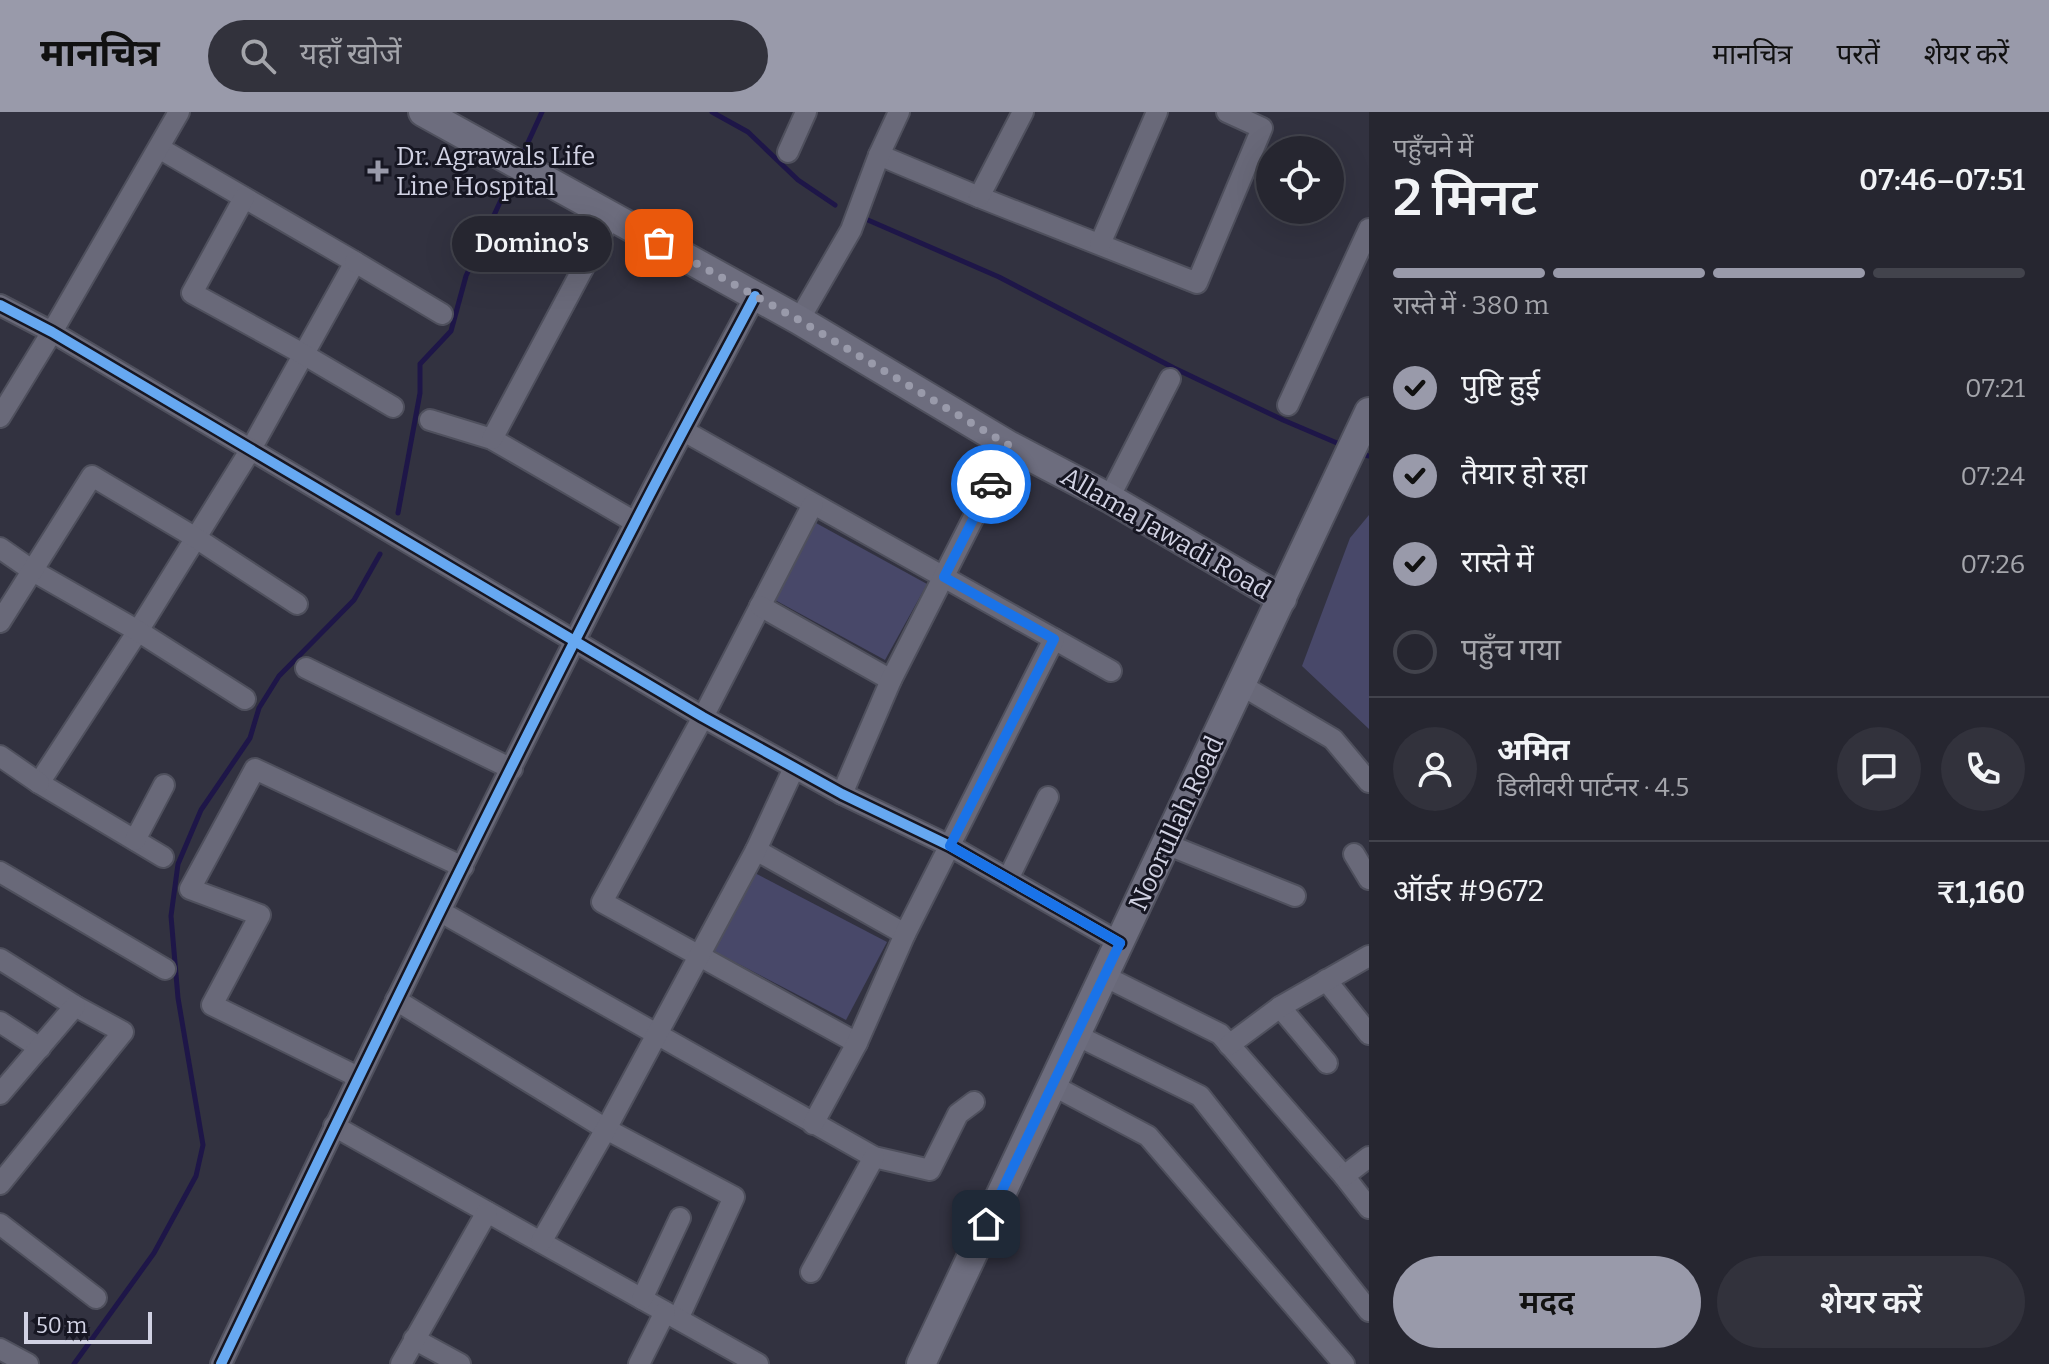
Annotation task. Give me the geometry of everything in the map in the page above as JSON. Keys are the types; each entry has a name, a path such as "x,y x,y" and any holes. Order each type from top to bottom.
{"main road":[{"name":"Allama Jawadi Road","path":"423,112 799,320 1010,446 1109,498 1282,599"},
{"name":"Noorullah Road","path":"921,1364 1369,412"}],"street":[{"path":"0,417 179,112"},
{"path":"788,152 806,112"},
{"path":"799,320 851,230 899,112"},
{"path":"979,197 1023,112"},
{"path":"1100,244 1157,112"},
{"path":"879,155 1197,283 1262,128 1227,112"},
{"path":"159,148 442,314"},
{"path":"244,198 192,293 393,407"},
{"path":"492,439 611,216"},
{"path":"1288,405 1369,229"},
{"path":"39,783 251,449 355,262"},
{"path":"221,1364 334,1126 575,641 755,296"},
{"path":"0,305 52,332 703,717 842,794 950,846 1120,943"},
{"path":"1109,498 1170,379"},
{"path":"430,420 492,439 635,522"},
{"path":"684,431 1111,671"},
{"path":"842,794 891,680 1010,446"},
{"path":"0,622 92,476 196,538 297,604"},
{"path":"813,504 703,717 602,902 857,1043"},
{"path":"0,548 245,699"},
{"path":"760,606 891,680"},
{"path":"813,1124 857,1043 905,934 1054,639"},
{"path":"306,668 512,769"},
{"path":"1241,685 1333,739 1369,782"},
{"path":"0,756 39,783 163,857"},
{"path":"541,1242 606,1129 756,850 794,768"},
{"path":"358,1077 212,1005 260,915 190,889 255,769 463,867"},
{"path":"135,840 164,785"},
{"path":"1008,879 1048,797"},
{"path":"1166,844 1295,896"},
{"path":"756,850 905,934"},
{"path":"1354,854 1369,879"},
{"path":"0,872 165,969"},
{"path":"441,912 874,1157 930,1170 958,1114 974,1102"},
{"path":"1229,1045 1280,1007 1369,956"},
{"path":"0,959 123,1032 0,1184"},
{"path":"1104,976 1220,1034 1369,1208"},
{"path":"1326,980 1369,1034"},
{"path":"396,1000 606,1129 734,1197 672,1315 639,1364"},
{"path":"0,1094 75,1006"},
{"path":"1280,1007 1327,1063"},
{"path":"0,1022 40,1048"},
{"path":"1076,1035 1200,1096 1369,1311"},
{"path":"1052,1085 1148,1136 1344,1364"},
{"path":"334,1126 758,1364"},
{"path":"811,1272 874,1157"},
{"path":"1344,1176 1369,1157"},
{"path":"401,1364 487,1212"},
{"path":"642,1299 680,1218"},
{"path":"0,1224 96,1298"},
{"path":"414,1339 460,1364"},
{"path":"0,1349 28,1364"}],"shaded area":[{"path":"1369,515 1369,729 1302,666 1350,538"},
{"path":"816,523 927,584 885,660 775,600"},
{"path":"749,870 887,942 846,1020 708,948"}],"waterway":[{"path":"525,149 542,112"},
{"path":"712,112 748,132 798,180 835,205"},
{"path":"398,513 420,393 420,364 451,331 466,276 507,187"},
{"path":"861,217 999,277 1174,368 1337,443"},
{"path":"1365,455 1369,456"},
{"path":"74,1364 154,1253 196,1176 203,1145 178,998 171,916 178,864 201,810 250,738 259,708 279,676 354,600 380,554"}],"cycle path":[{"path":"221,1364 528,733 755,296"},
{"path":"0,305 52,332 703,717 842,794 950,846 1120,943"}],"way so far":[{"path":"659,243 799,320 1010,446 991,484"}],"place":[{"name":"Dr. Agrawals Life Line Hospital","path":"378,171"},
{"name":"Domino's","path":"659,243"}],"route":[{"path":"986,1224 1120,943 950,846 1054,639 944,577 991,484"}]}
